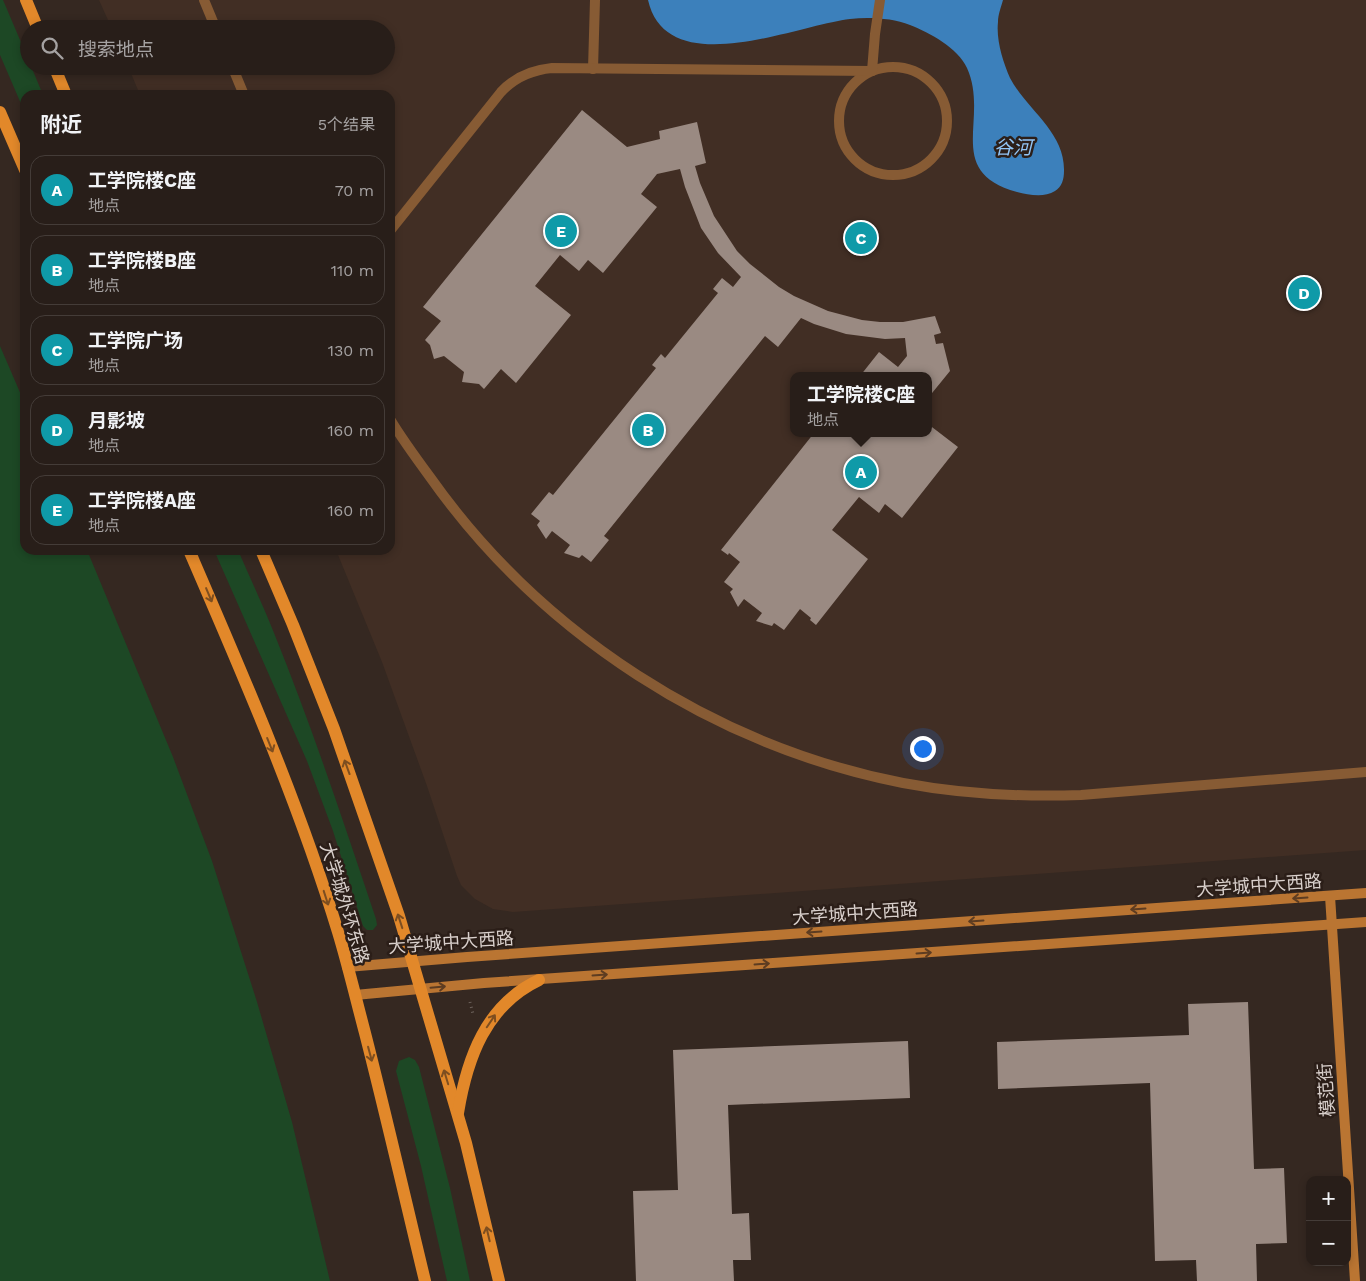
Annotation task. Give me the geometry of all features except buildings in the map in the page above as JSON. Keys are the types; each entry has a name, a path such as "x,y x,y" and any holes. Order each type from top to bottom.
{"main road":[{"path":"26,0 34,20"},
{"path":"58,75 64,90"},
{"path":"0,112 20,158"},
{"name":"大学城外环东路","path":"191,555 237,662 307,840 338,933 425,1281"},
{"path":"263,555 294,625 334,729 399,916 457,1115 499,1281"},
{"name":"大学城中大西路","path":"347,967 1366,893"},
{"name":"模范街","path":"1330,896 1355,1281"},
{"path":"355,995 539,980 1366,922"},
{"path":"457,1115 473,1055 489,1023 512,996 523,987 539,980"}],"lane":[{"path":"204,0 212,20"},
{"path":"593,69 594,0"},
{"path":"872,71 880,0"},
{"path":"395,225 501,92 513,81 528,73 543,69 872,71 886,67 900,67 914,71 926,78 936,88 943,100 946,113 943,141 926,163 914,170 900,174 886,174 872,170 860,164 850,154 843,142 839,128 839,114 843,100 850,88 860,78 872,71"},
{"path":"236,75 242,90"},
{"path":"395,426 451,508 486,549 558,616 634,674 673,698 776,745 845,768 905,783 960,790 1036,796 1081,795 1366,772"}],"shaded area":[{"path":"99,0 1366,0 1366,850 513,912 493,909 475,899 461,885 457,876 382,662 338,555 395,555 395,90 138,90 132,75 395,75 395,20 108,20"}],"green space":[{"path":"0,0 3,0 20,40 20,75 35,75 41,90 20,90 20,101 0,55"},
{"path":"0,346 20,392 20,555 89,555 173,757 212,861 257,1002 292,1122 330,1281 0,1281"},
{"path":"216,555 240,555 270,623 315,739 340,811 376,919 377,925 373,930 367,930 363,926 333,831 307,761"},
{"path":"409,1057 415,1060 419,1067 450,1188 470,1281 447,1281 421,1166 396,1071 399,1061"}],"water":[{"name":"谷河","path":"648,0 1003,0 998,17 998,29 1003,58 1010,78 1017,90 1044,122 1058,145 1063,157 1064,177 1062,182 1051,193 1031,195 1017,192 995,183 981,171 975,157 973,141 973,87 967,68 957,54 943,42 918,28 888,19 857,18 827,23 768,38 736,43 706,44 680,39 660,25"}],"place":[{"name":"工学院楼A座","path":"561,231"},
{"name":"工学院广场","path":"861,238"},
{"name":"月影坡","path":"1304,293"},
{"name":"工学院楼B座","path":"648,430"},
{"name":"工学院楼C座","path":"861,472"}]}
